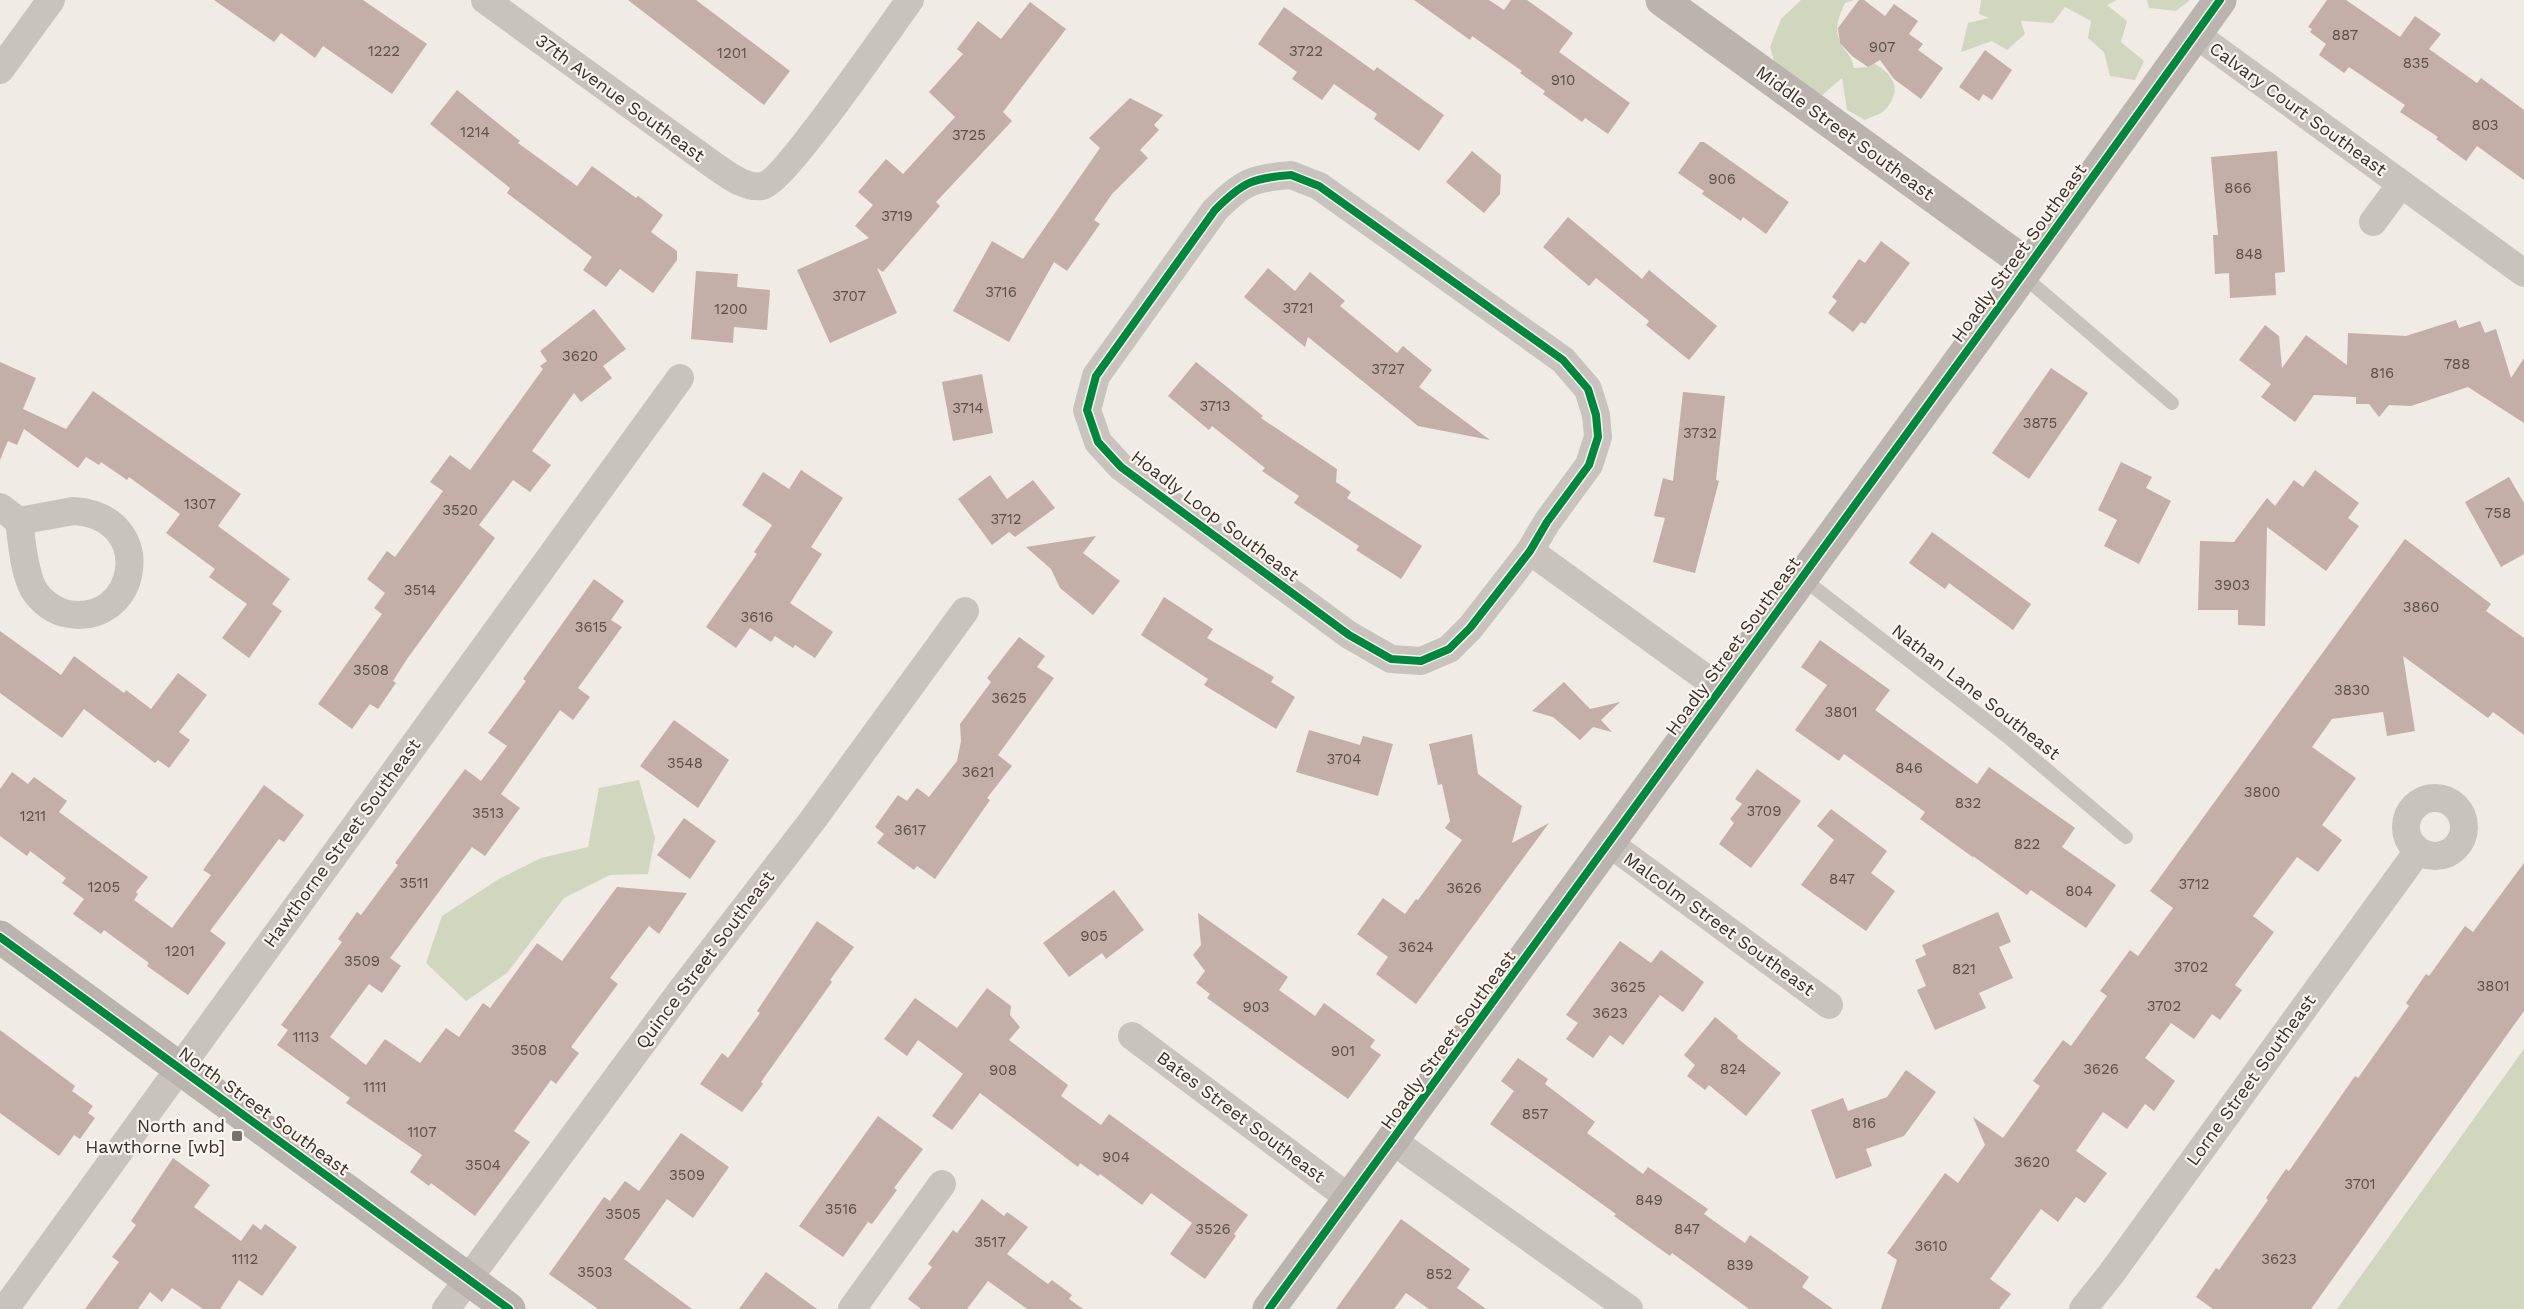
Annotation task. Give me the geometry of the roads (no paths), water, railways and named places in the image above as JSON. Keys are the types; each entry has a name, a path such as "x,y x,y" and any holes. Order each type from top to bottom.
{"street":[{"path":"0,70 51,0"},
{"name":"37th Avenue Southeast","path":"485,0 731,177 760,187 768,184 792,159 910,0"},
{"name":"Middle Street Southeast","path":"1662,0 2025,270"},
{"name":"Hoadly Street Southeast","path":"1269,1309 2220,0"},
{"name":"Calvary Court Southeast","path":"2195,34 2524,273"},
{"name":"Hoadly Loop Southeast","path":"1291,175 1319,186 1563,360 1588,389 1596,415 1598,437 1589,465 1547,522 1530,551 1470,628 1449,649 1421,661 1391,659 1349,635 1121,467 1098,442 1087,410 1096,376 1215,210 1236,189 1260,177 1291,175"},
{"name":"Calvary Court Southeast","path":"2373,222 2401,184"},
{"name":"Hawthorne Street Southeast","path":"5,1309 178,1067 680,378"},
{"path":"1530,551 1721,689"},
{"name":"Quince Street Southeast","path":"446,1309 683,988 819,811 965,611"},
{"name":"Malcolm Street Southeast","path":"1609,843 1829,1005"},
{"name":"Lorne Street Southeast","path":"2083,1309 2111,1274 2418,851"},
{"name":"North Street Southeast","path":"0,937 509,1309"},
{"name":"Bates Street Southeast","path":"1132,1036 1349,1198"},
{"path":"1393,1141 1629,1309"},
{"path":"852,1309 942,1184"}],"lane":[{"path":"2025,270 2172,403"},
{"name":"Nathan Lane Southeast","path":"1802,578 2008,737 2126,837"}],"place":[{"name":"North and Hawthorne [wb]","path":"237,1136"}]}
